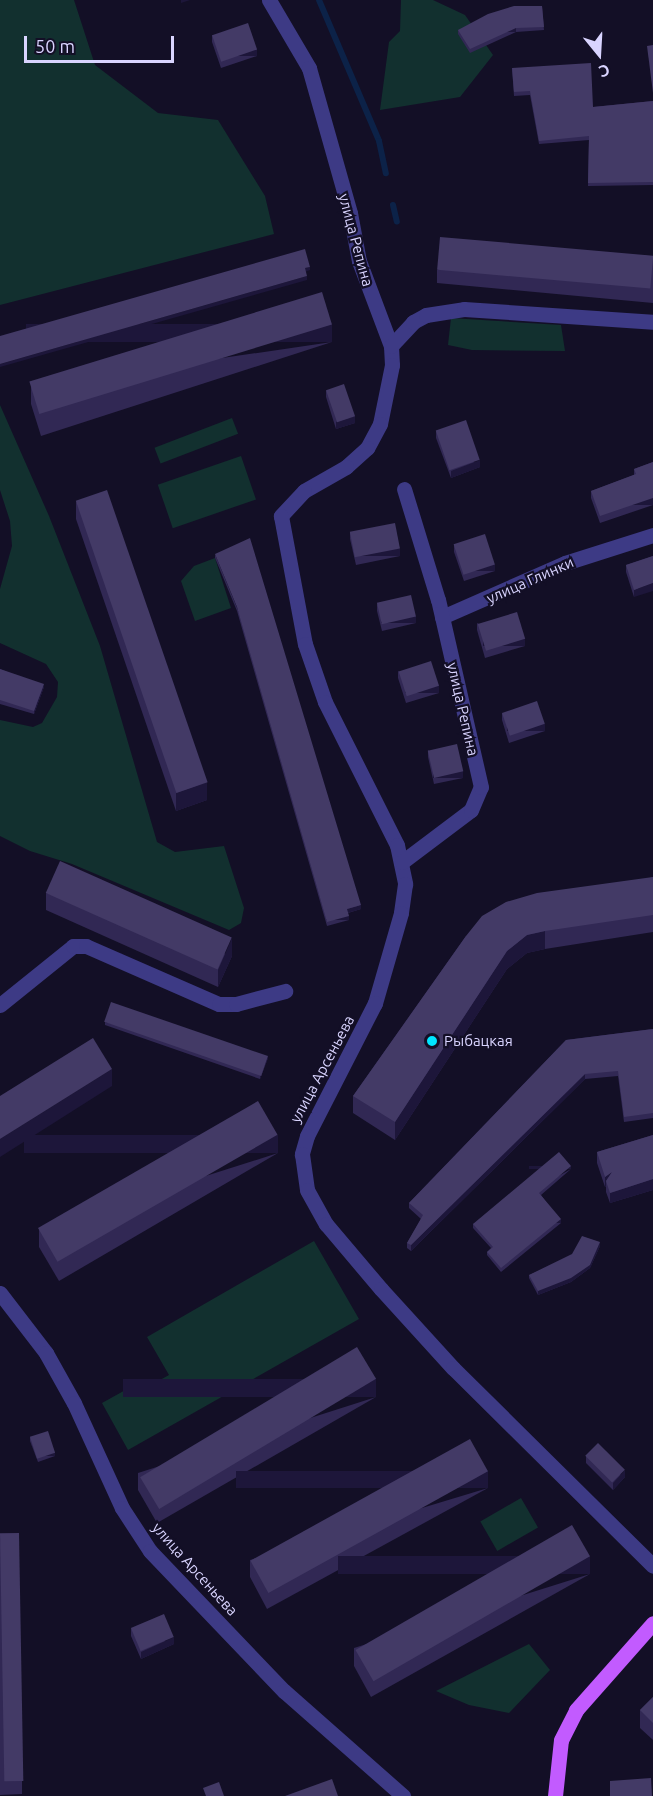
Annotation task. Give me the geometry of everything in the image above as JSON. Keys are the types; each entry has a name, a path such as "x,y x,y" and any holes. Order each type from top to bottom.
{"main road":[{"path":"555,1796 561,1740 576,1710 653,1623"}],"street":[{"name":"улица Репина","path":"269,0 309,68 350,213 359,261 391,346 392,365 380,424 367,448 346,467 304,491 281,516"},
{"path":"391,346 413,322 426,315 464,309 653,322"},
{"name":"улица Репина","path":"402,862 471,810 481,787 442,617 404,489"},
{"name":"улица Арсеньева","path":"281,516 305,644 326,702 402,862 401,913 375,1003 307,1136 302,1154 307,1190 326,1224 453,1368 653,1566"},
{"name":"улица Глинки","path":"442,617 565,563 653,535"},
{"path":"0,1005 59,954 73,946 87,946 219,1004 236,1004 285,991"},
{"name":"улица Арсеньева","path":"0,1293 46,1353 74,1403 122,1508 150,1551 284,1691 403,1796"}],"green space":[{"path":"0,0 74,0 95,65 158,113 218,120 265,196 274,234 0,305"},
{"path":"401,0 433,0 465,15 493,55 460,97 380,110 389,42 400,31"},
{"path":"451,318 561,325 565,351 472,350 448,345"},
{"path":"0,405 49,516 100,646 157,842 175,852 224,846 244,908 241,923 229,930 72,864 30,851 0,836 0,720 33,727 42,723 57,697 58,682 46,664 0,643 0,589 12,546 10,521 0,490"},
{"path":"232,418 238,434 161,464 155,448"},
{"path":"241,456 256,499 173,528 158,485"},
{"path":"215,558 231,608 195,621 181,581 194,566"},
{"path":"314,1241 359,1319 128,1450 102,1403 138,1383 142,1390 169,1375 147,1337"},
{"path":"521,1498 538,1527 497,1551 480,1522"},
{"path":"529,1644 550,1670 509,1713 469,1705 436,1691"}],"building":[{"path":"514,6 542,6 544,27 516,28 470,49 458,30 488,14"},
{"path":"248,23 257,49 221,62 212,35"},
{"path":"653,45 653,93 647,46"},
{"path":"591,63 593,107 653,101 653,182 588,183 589,136 539,141 530,91 514,92 512,68"},
{"path":"440,237 653,256 650,289 437,270"},
{"path":"305,249 310,267 305,268 307,276 0,364 0,336"},
{"path":"322,292 332,325 39,414 29,381"},
{"path":"344,384 355,416 337,422 326,390"},
{"path":"466,420 480,460 449,470 436,430"},
{"path":"653,462 653,498 600,516 591,491 636,474 634,469"},
{"path":"107,490 208,782 176,793 76,501"},
{"path":"395,523 400,549 355,557 350,532"},
{"path":"485,534 495,564 464,575 454,544"},
{"path":"250,538 361,905 347,909 349,916 327,922 237,607 215,554"},
{"path":"653,556 653,583 634,590 626,565"},
{"path":"411,595 416,616 382,624 377,603"},
{"path":"517,612 525,639 486,651 478,624"},
{"path":"431,661 439,686 407,696 399,672"},
{"path":"0,669 44,684 34,711 0,700"},
{"path":"537,701 545,724 510,736 502,713"},
{"path":"457,744 463,771 434,778 428,751"},
{"path":"60,861 232,937 218,969 46,893"},
{"name":"Рыбацкая","path":"653,877 653,915 527,935 507,951 395,1122 353,1096 482,916 506,902 537,893"},
{"path":"111,1002 268,1056 261,1076 104,1022"},
{"path":"653,1029 653,1113 624,1117 618,1071 585,1074 411,1245 407,1243 423,1215 409,1203 566,1040"},
{"path":"93,1038 112,1069 0,1139 0,1096"},
{"path":"258,1101 278,1135 58,1262 38,1228"},
{"path":"653,1135 653,1179 610,1193 606,1181 612,1172 605,1177 597,1152"},
{"path":"559,1152 571,1166 539,1193 561,1219 501,1268 487,1252 493,1247 473,1224"},
{"path":"582,1236 600,1242 590,1265 571,1278 538,1291 529,1275 572,1254"},
{"path":"357,1347 376,1379 159,1509 140,1477"},
{"path":"48,1431 55,1453 37,1459 30,1437"},
{"path":"470,1439 488,1471 268,1593 250,1561"},
{"path":"598,1443 625,1470 612,1483 585,1456"},
{"path":"572,1525 590,1556 373,1681 355,1650"},
{"path":"0,1533 19,1533 23,1781 4,1781"},
{"path":"164,1614 174,1637 141,1651 131,1628"},
{"path":"653,1697 653,1723 640,1710"},
{"path":"651,1778 652,1796 610,1796 610,1781"},
{"path":"332,1779 338,1796 285,1796"},
{"path":"219,1782 224,1796 206,1796 203,1788"}],"waterway":[{"path":"319,0 379,141 386,173"},
{"path":"393,205 397,222"}],"place":[{"name":"Рыбацкая","path":"432,1041"}]}
